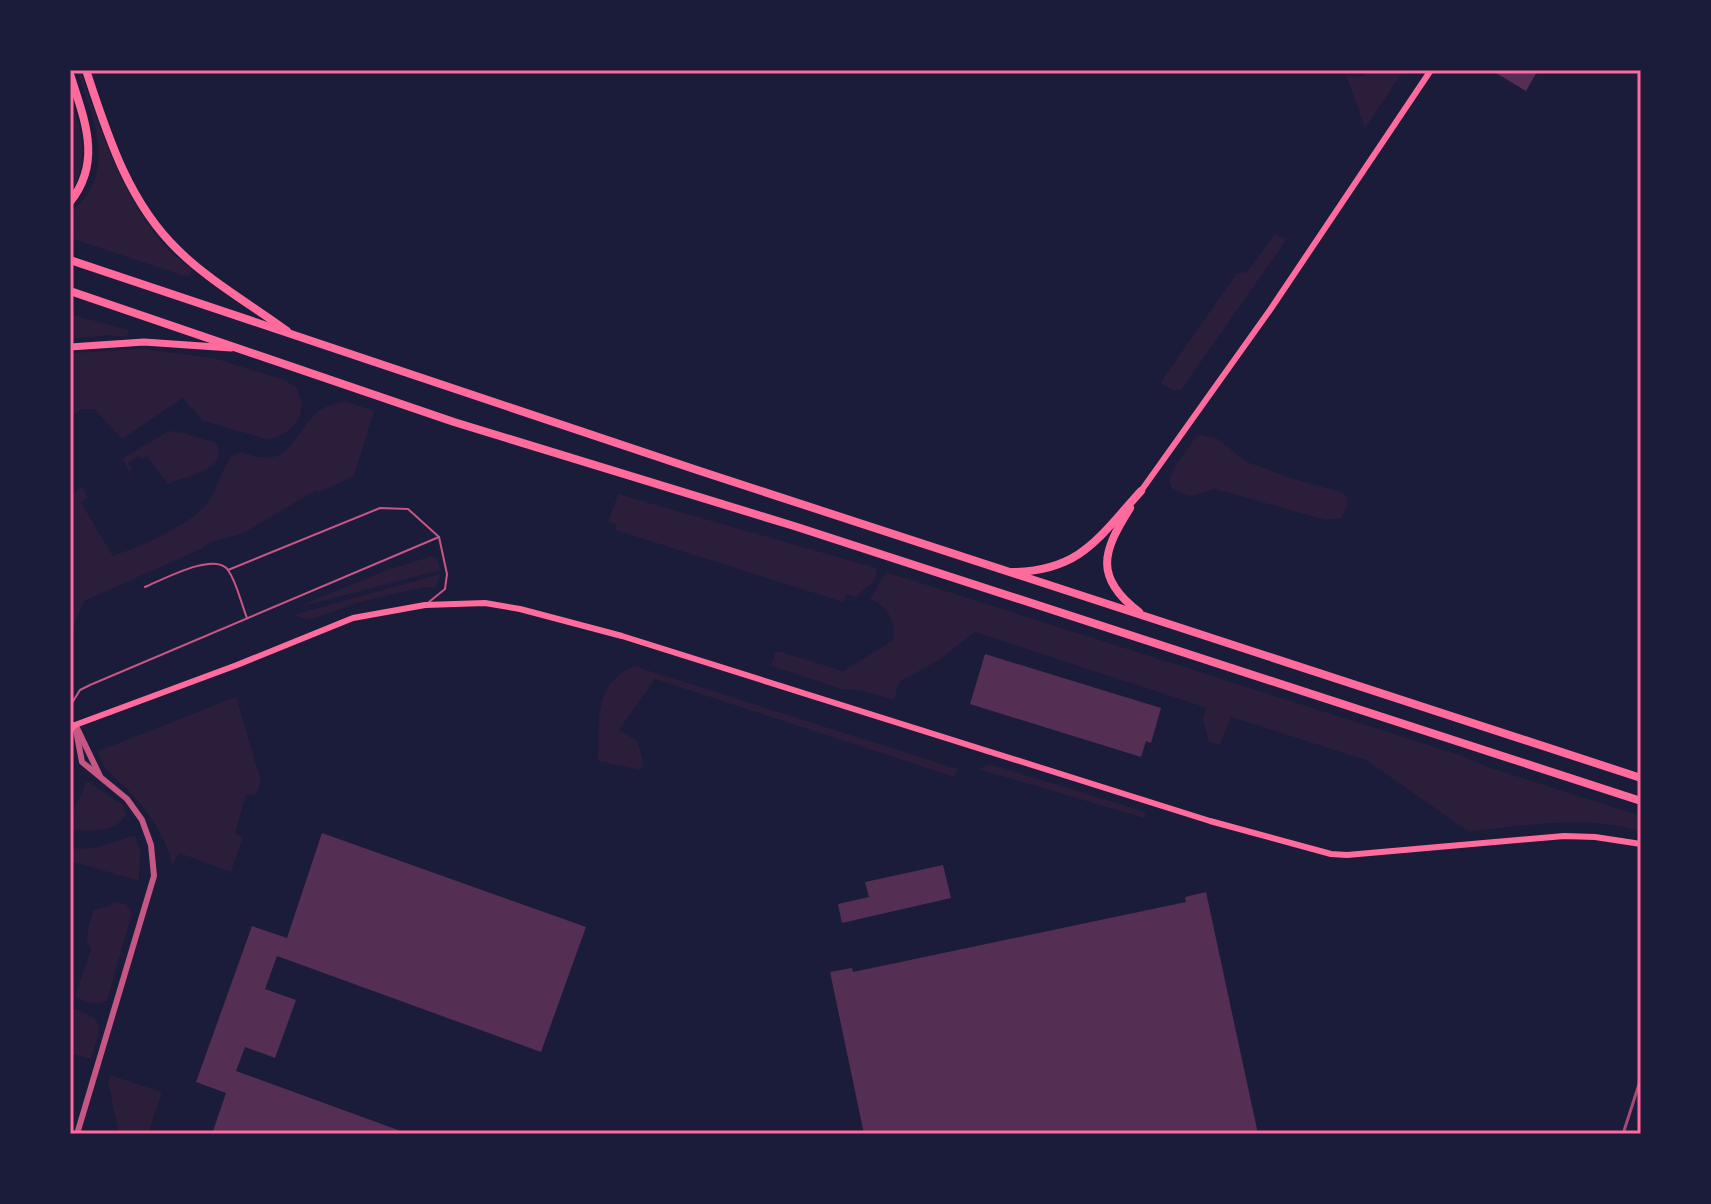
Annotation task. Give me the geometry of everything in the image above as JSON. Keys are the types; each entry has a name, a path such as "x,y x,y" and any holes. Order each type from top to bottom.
{"highway":[{"path":"86,70 116,155 150,219 190,261 294,337"},
{"path":"70,74 88,130 90,147 86,174 70,202"},
{"path":"70,260 651,455 1641,778"},
{"path":"70,291 454,422 645,479 1641,801"},
{"path":"1006,572 1039,571 1075,557 1093,543 1141,491"},
{"path":"1141,491 1112,537 1106,563 1109,578 1118,594 1146,617"}],"main road":[{"path":"1141,491 1270,310 1431,70"},
{"path":"70,347 144,342 241,348"},
{"path":"72,726 353,618 425,605 485,603 579,623 1210,821 1331,854 1564,836 1641,844"}],"street":[{"path":"72,726 101,779 127,799 142,820 151,845 154,876 77,1134"}],"lane":[{"path":"228,570 380,508 408,509 439,537 447,574 445,589 425,605"},
{"path":"70,706 80,690 439,537"},
{"path":"145,587 203,564 217,563 228,570 248,619"}],"shaded area":[{"path":"77,70 80,70 104,139 124,184 164,245 192,270 188,277 70,238 70,212 85,197 94,181 98,163 95,126"},
{"path":"1373,70 1404,70 1365,128 1346,75 1360,77"},
{"path":"70,93 81,132 83,157 70,194"},
{"path":"1275,234 1287,239 1181,390 1175,391 1160,383 1237,273 1247,272"},
{"path":"70,314 128,330 129,333 125,337 109,335 70,339"},
{"path":"142,349 214,358 284,380 296,387 302,404 300,417 290,430 270,440 203,421 183,398 122,439 94,409 83,409 70,417 70,353"},
{"path":"345,401 374,411 354,476 318,493 316,490 242,534 210,542 203,548 84,601 70,635 70,496 82,487 88,497 81,503 113,556 165,534 202,510 231,456 241,452 258,457 278,455 291,445 315,414 327,406"},
{"path":"169,431 216,443 219,452 217,460 204,471 168,484 147,456 141,460 138,456 128,463 131,469 128,471 123,459 126,456"},
{"path":"1201,435 1218,439 1247,462 1341,492 1347,497 1348,505 1341,518 1325,520 1215,489 1185,495 1172,488 1169,482 1174,467 1196,437"},
{"path":"618,494 876,568 876,578 857,597 846,594 843,602 615,530 617,524 608,522"},
{"path":"432,556 437,559 441,570 295,608 384,571"},
{"path":"886,572 1641,816 1641,831 1577,822 1469,832 1366,760 1231,717 1220,745 1209,742 1203,719 1207,708 975,632 939,660 899,682 894,700 841,689 771,666 778,651 843,671 892,641 890,616 870,599"},
{"path":"440,574 436,588 423,587 360,602 310,620 293,615"},
{"path":"634,666 958,769 954,777 655,679 619,730 637,741 644,764 641,770 598,761 599,718 605,694 620,674"},
{"path":"236,697 261,781 256,796 246,794 235,834 243,837 231,872 179,853 172,866 156,825 128,790 113,777 98,751"},
{"path":"989,764 1146,812 1144,818 978,769"},
{"path":"89,782 123,805 126,815 108,828 93,831 70,829 73,809 85,783"},
{"path":"130,836 136,837 140,850 139,881 70,861 70,848 101,846"},
{"path":"112,902 126,904 132,913 107,1000 91,1003 75,997 91,949 86,940 93,910 110,906"},
{"path":"72,1008 91,1016 98,1026 91,1059 70,1053"},
{"path":"110,1075 162,1092 148,1134 119,1134 108,1082"}],"building":[{"path":"1491,70 1538,70 1526,91"},
{"path":"985,654 1161,708 1151,743 1146,741 1141,757 970,704"},
{"path":"322,833 586,927 541,1052 277,956 265,989 296,1000 275,1058 245,1047 236,1071 409,1134 212,1134 226,1093 196,1082 252,926 287,938"},
{"path":"943,865 951,898 842,923 838,904 869,897 865,882"},
{"path":"1206,892 1258,1134 864,1134 830,972 852,968 853,972 1186,902 1185,897"}],"railway":[{"path":"1623,1134 1641,1078"}]}
